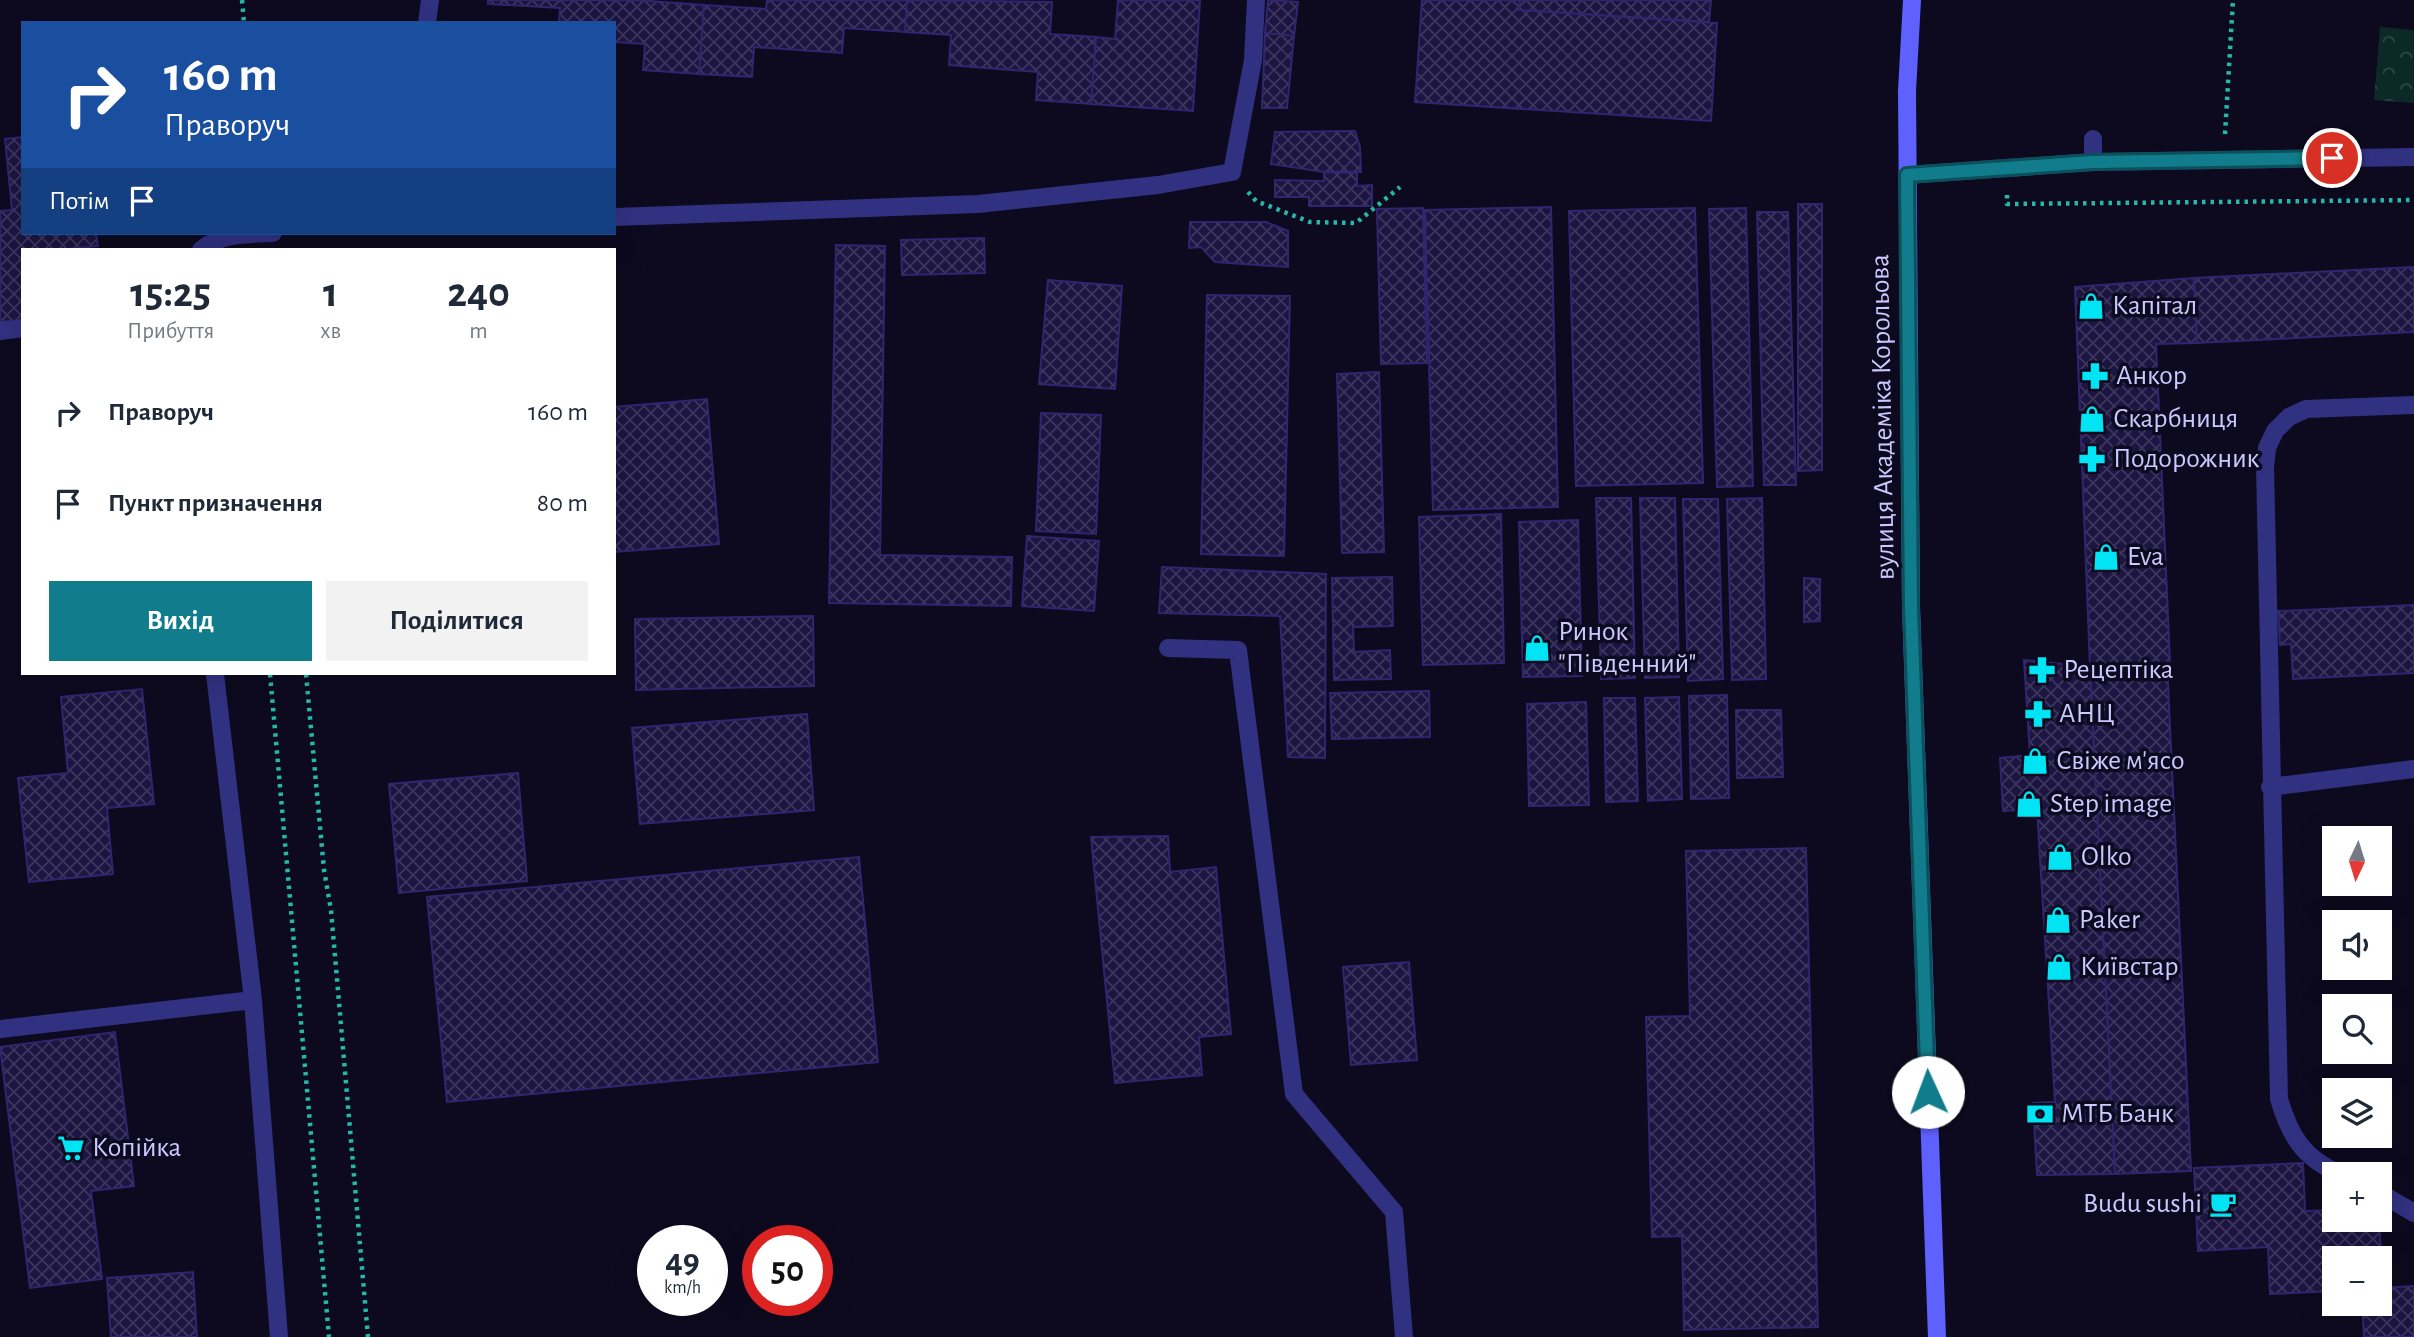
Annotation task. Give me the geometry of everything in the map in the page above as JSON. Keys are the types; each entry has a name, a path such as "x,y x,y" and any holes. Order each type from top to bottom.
{"main road":[{"name":"вулиця Академіка Корольова","path":"1912,0 1907,91 1907,175 1914,700 1937,1337"}],"lane":[{"path":"427,21 430,0"},
{"path":"616,217 978,204 1158,185 1232,172 1253,60 1256,0"},
{"path":"2092,139 2093,162"},
{"path":"1907,175 2093,162 2414,156"},
{"path":"203,248 231,235"},
{"path":"0,331 21,328"},
{"path":"2322,1166 2302,1149 2287,1125 2278,1099 2264,467 2267,448 2275,431 2289,417 2306,409 2414,405"},
{"path":"1168,648 1238,650 1294,1094 1394,1212 1405,1337"},
{"path":"215,675 253,1000 279,1337"},
{"path":"2270,786 2414,769"},
{"path":"0,1030 253,1000"},
{"path":"2392,1199 2414,1213"}],"path":[{"path":"242,0 244,21"},
{"path":"2224,159 2233,0"},
{"path":"2006,168 2007,204 2414,200"},
{"path":"1232,172 1256,201 1310,222 1356,223 1400,187"},
{"path":"270,675 329,1337"},
{"path":"306,675 324,870 331,910 368,1337"}],"green space":[{"path":"2380,27 2414,30 2414,103 2374,100"}],"building":[{"path":"488,0 635,0 704,5 699,74 643,70 645,44 616,42 616,21 559,21 560,8 488,4"},
{"path":"767,0 907,0 905,32 844,28 842,53 754,47 752,77 699,74 704,5 766,9"},
{"path":"907,0 1052,2 1050,34 1096,37 1091,104 1036,100 1038,72 949,65 951,35 905,32"},
{"path":"1118,0 1200,0 1193,111 1091,104 1096,37 1115,39"},
{"path":"1268,0 1298,2 1294,36 1265,33"},
{"path":"1422,0 1520,0 1519,10 1717,23 1711,121 1415,102"},
{"path":"1520,0 1711,0 1709,22 1519,10"},
{"path":"1265,33 1294,36 1287,108 1262,108"},
{"path":"1355,131 1360,147 1361,172 1324,172 1271,164 1275,132"},
{"path":"21,137 21,235 96,235 98,246 21,248 21,320 0,322 0,211 12,210 5,139"},
{"path":"1324,172 1357,173 1357,186 1372,185 1372,206 1309,206 1309,197 1275,197 1275,180 1324,181"},
{"path":"1798,204 1822,204 1822,470 1798,471"},
{"path":"1551,207 1558,507 1433,510 1425,210"},
{"path":"1423,208 1427,363 1381,364 1377,209"},
{"path":"1695,208 1703,483 1576,486 1569,211"},
{"path":"1746,208 1753,486 1717,487 1709,209"},
{"path":"1757,212 1788,212 1796,485 1764,485"},
{"path":"1190,222 1266,222 1288,231 1288,267 1215,262 1201,247 1189,248"},
{"path":"984,238 985,273 902,275 901,240"},
{"path":"836,245 885,246 880,555 1012,557 1011,606 829,603"},
{"path":"2414,267 2414,332 2197,343 2194,278"},
{"path":"2194,278 2197,343 2156,344 2170,663 2090,667 2075,287"},
{"path":"1048,280 1122,286 1115,389 1039,384"},
{"path":"1207,295 1290,296 1284,556 1201,554"},
{"path":"1379,372 1384,552 1342,553 1337,374"},
{"path":"707,399 719,544 616,552 616,407"},
{"path":"1041,413 1101,415 1096,534 1036,531"},
{"path":"1596,498 1631,498 1635,678 1601,679"},
{"path":"1640,498 1675,498 1679,677 1645,678"},
{"path":"1762,498 1766,679 1732,680 1727,499"},
{"path":"1683,499 1718,499 1723,679 1688,681"},
{"path":"1501,514 1504,663 1423,665 1419,517"},
{"path":"1578,520 1582,676 1523,677 1519,522"},
{"path":"1027,536 1099,541 1094,611 1022,606"},
{"path":"1162,567 1326,574 1325,758 1288,757 1280,616 1159,613"},
{"path":"1392,577 1393,626 1353,627 1354,652 1390,650 1391,679 1334,680 1332,578"},
{"path":"1804,578 1820,579 1820,621 1804,622"},
{"path":"2414,605 2414,673 2293,679 2291,644 2280,645 2278,611"},
{"path":"813,616 814,686 636,690 635,619"},
{"path":"2024,660 2090,667 2115,1174 2037,1175 2033,1103 2055,1102 2037,809 2003,811 2000,758 2030,755"},
{"path":"2167,663 2191,1171 2115,1174 2090,667"},
{"path":"142,689 154,804 107,808 113,874 29,882 18,778 68,773 61,697"},
{"path":"1429,691 1430,737 1332,739 1330,693"},
{"path":"1727,695 1729,798 1691,799 1689,696"},
{"path":"1679,697 1682,799 1648,801 1645,698"},
{"path":"1604,698 1635,698 1638,801 1606,802"},
{"path":"1586,702 1589,805 1529,806 1527,704"},
{"path":"1736,710 1781,710 1783,777 1737,778"},
{"path":"807,714 814,810 640,824 632,728"},
{"path":"518,773 527,881 399,893 389,784"},
{"path":"1168,836 1170,872 1216,867 1231,1034 1199,1037 1202,1075 1115,1083 1091,837"},
{"path":"1806,848 1818,1327 1684,1330 1682,1236 1652,1237 1646,1017 1690,1016 1686,851"},
{"path":"859,857 878,1062 447,1102 427,897"},
{"path":"1409,962 1417,1060 1351,1065 1343,967"},
{"name":"Копійка","path":"115,1032 134,1186 91,1191 102,1279 30,1288 0,1047"},
{"path":"2303,1163 2305,1211 2322,1210 2322,1232 2380,1232 2381,1246 2322,1246 2322,1292 2270,1294 2268,1247 2198,1251 2194,1168"},
{"path":"193,1272 197,1337 111,1337 107,1278"},
{"path":"2414,1286 2414,1337 2364,1337 2363,1316 2392,1316 2392,1287"}],"place":[{"name":"Капітал","path":"2091,306"},
{"name":"Анкор","path":"2095,376"},
{"name":"Скарбниця","path":"2092,419"},
{"name":"Подорожник","path":"2092,459"},
{"name":"Eva","path":"2106,557"},
{"name":"Ринок \"Південний\"","path":"1537,648"},
{"name":"Рецептіка","path":"2042,670"},
{"name":"АНЦ","path":"2038,714"},
{"name":"Свіже м'ясо","path":"2035,761"},
{"name":"Step image","path":"2029,804"},
{"name":"Olko","path":"2060,857"},
{"name":"Paker","path":"2058,920"},
{"name":"Київстар","path":"2059,967"},
{"name":"МТБ Банк","path":"2040,1114"},
{"name":"Копійка","path":"71,1148"},
{"name":"Budu sushi","path":"2223,1204"}],"route":[{"path":"1928,1092 1911,607 1907,175 2093,162 2332,158"}]}
